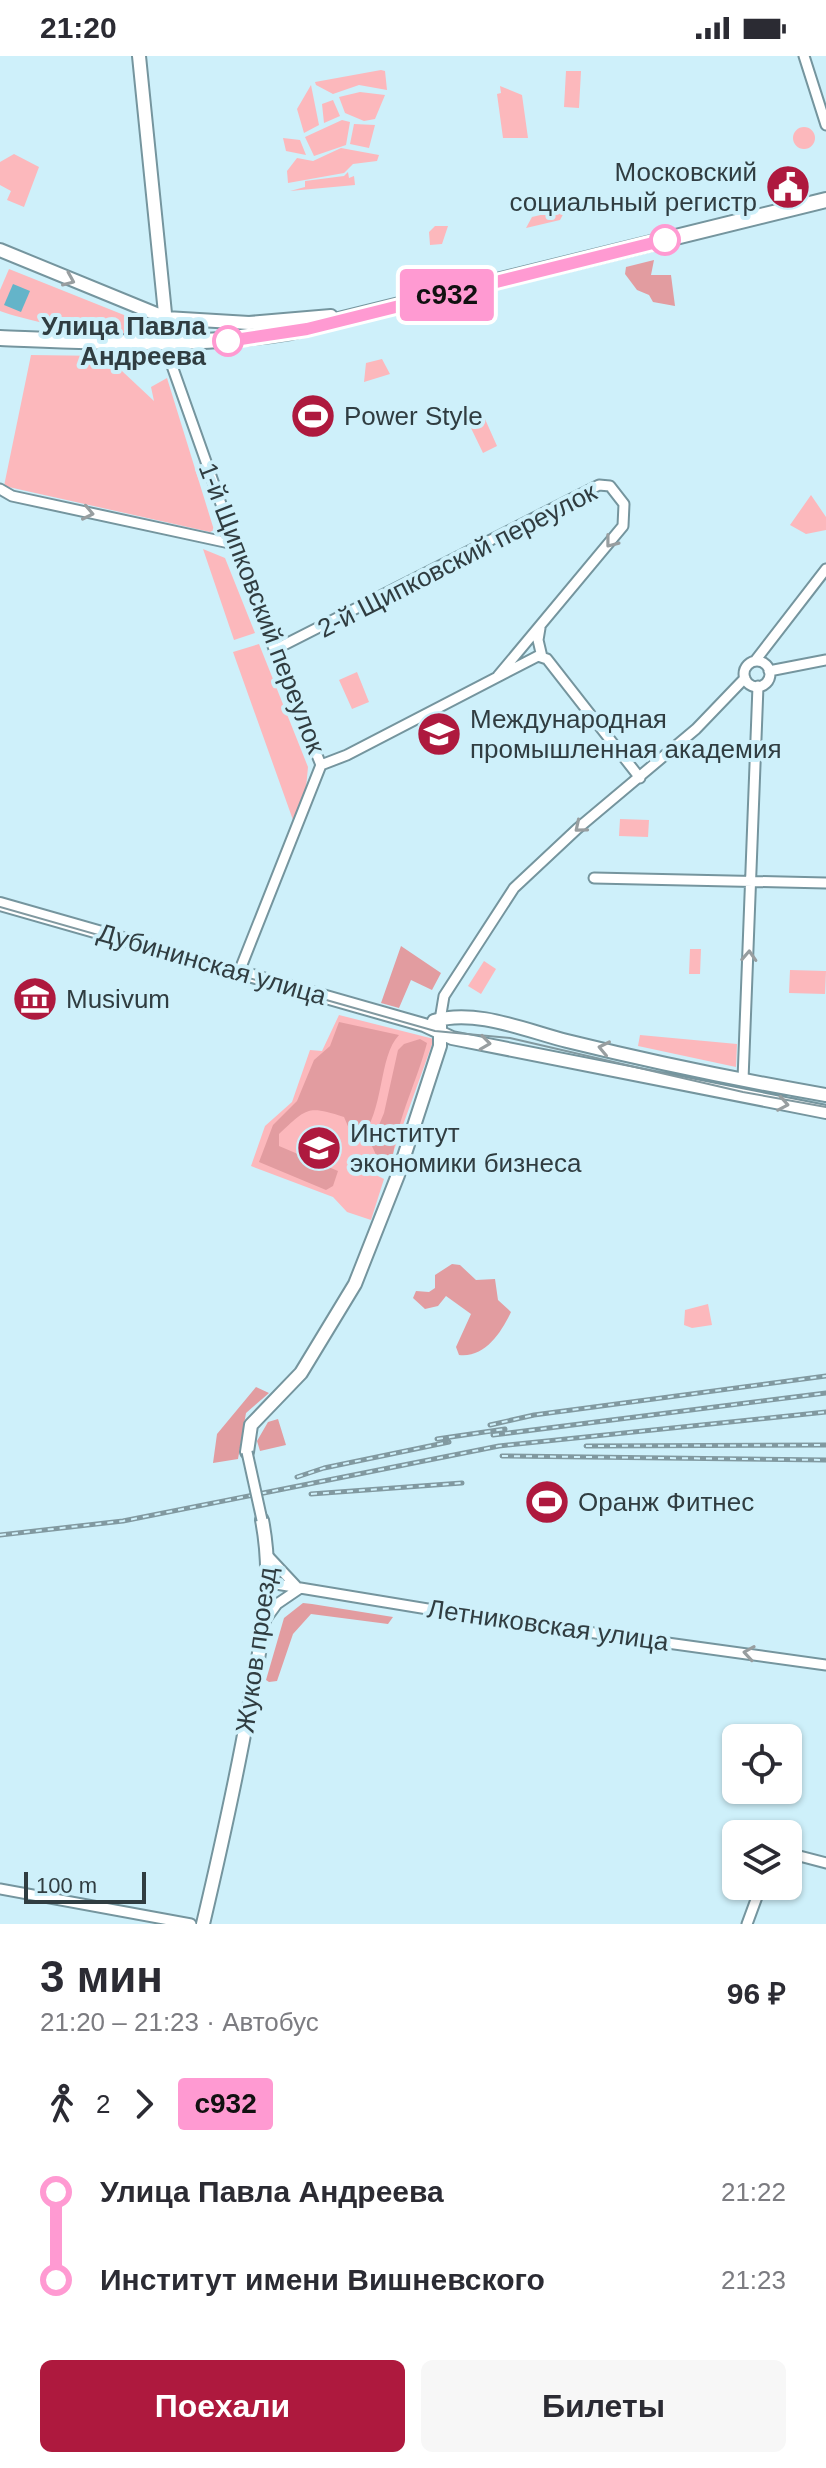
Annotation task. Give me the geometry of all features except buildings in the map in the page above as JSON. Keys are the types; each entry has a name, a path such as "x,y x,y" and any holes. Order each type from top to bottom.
{"main road":[{"path":"0,338 168,343 251,339 398,307 826,200"}],"street":[{"path":"139,56 168,343"},
{"path":"804,56 826,125"},
{"path":"0,250 166,318 217,323 289,321 398,307"},
{"name":"1-й Щипковский переулок","path":"168,343 172,366 234,544 321,765 542,657"},
{"name":"2-й Щипковский переулок","path":"274,650 599,485 610,486 624,504 623,526 498,676"},
{"path":"0,489 12,496 234,544"},
{"path":"442,1038 440,1020 444,996 514,888 577,829 709,717 745,678 746,667 755,661 826,569"},
{"path":"540,628 538,640 542,657 640,778"},
{"path":"769,671 826,660"},
{"path":"755,661 762,662 769,671"},
{"path":"745,678 750,684 758,686 766,682 769,671"},
{"path":"743,1080 758,686"},
{"path":"239,972 321,765"},
{"path":"594,878 826,883"},
{"name":"Дубининская улица","path":"0,904 424,1025 442,1038 826,1112"},
{"path":"424,1025 459,1017 539,1031 564,1040 743,1080 826,1095"},
{"name":"Жуков проезд","path":"203,1924 237,1771 270,1583 269,1557 247,1452 251,1425 301,1373 348,1299 398,1175 442,1038"},
{"path":"266,1619 277,1604 299,1589 269,1557"},
{"name":"Летниковская улица","path":"270,1583 458,1614 826,1665"},
{"path":"802,1857 826,1863"},
{"path":"0,1889 191,1924"},
{"path":"747,1924 756,1900"}],"shaded area":[{"path":"385,71 387,90 359,85 333,94 315,82"},
{"path":"566,71 581,71 579,108 564,107"},
{"path":"311,85 319,125 304,133 297,109"},
{"path":"500,86 522,95 528,138 503,138 497,94 501,93"},
{"path":"360,92 385,95 375,119 364,121 345,113 339,97"},
{"path":"333,100 340,116 324,123 322,104"},
{"path":"342,120 350,122 346,145 314,156 305,137"},
{"path":"354,124 375,125 369,148 350,144"},
{"path":"804,127 812,130 815,138 812,146 804,149 796,146 793,138 796,130"},
{"path":"283,138 300,140 306,155 286,151"},
{"path":"341,148 379,155 377,161 353,164 344,173 288,183 287,171 297,158 313,161"},
{"path":"14,154 39,167 24,207 7,200 11,191 0,185 0,162"},
{"path":"348,172 349,178 354,176 355,185 290,191 305,187 305,181 344,176"},
{"path":"566,209 560,220 526,228 532,217"},
{"path":"435,226 448,226 442,244 430,245 429,232"},
{"path":"654,260 651,275 671,275 675,306 653,302 649,295 637,290 625,274 626,267"},
{"path":"9,269 139,321 140,332 93,332 0,311 0,290"},
{"path":"31,355 106,356 154,401 151,387 167,378 214,530 210,532 4,486"},
{"path":"382,359 390,374 364,382 366,363"},
{"path":"485,419 497,446 483,453 470,426"},
{"path":"811,495 826,517 826,530 806,534 790,525"},
{"path":"203,549 225,558 255,633 234,640"},
{"path":"259,644 308,767 306,788 293,820 233,652"},
{"path":"357,672 369,702 352,709 339,680"},
{"path":"620,819 649,820 648,837 619,836"},
{"path":"401,946 441,973 432,990 411,980 399,1008 381,1003"},
{"path":"690,949 701,949 700,974 689,974"},
{"path":"484,961 496,969 481,994 468,986"},
{"path":"790,970 826,971 825,994 789,993"},
{"path":"339,1015 434,1039 389,1164 380,1162 376,1175 384,1179 371,1220 347,1212 333,1197 251,1166 265,1126 292,1102 310,1050 322,1051"},
{"path":"339,1022 399,1035 388,1056 374,1114 360,1140 353,1138 344,1117 315,1110 302,1114 279,1134 279,1146 338,1171 333,1186 326,1190 259,1162 273,1125 297,1101 314,1060 330,1046"},
{"path":"640,1035 737,1044 736,1067 638,1046"},
{"path":"420,1039 427,1043 399,1126 393,1155 377,1157 371,1144 384,1113 398,1050 404,1044"},
{"path":"452,1264 460,1265 476,1280 495,1279 498,1300 511,1312 491,1342 468,1355 459,1355 456,1347 471,1314 446,1296 438,1306 425,1309 413,1298 416,1291 429,1292 435,1288 435,1275"},
{"path":"708,1304 712,1325 692,1328 684,1325 685,1310"},
{"path":"256,1387 269,1393 246,1413 238,1459 213,1463 217,1434"},
{"path":"278,1419 286,1445 260,1451 257,1441 268,1422"},
{"path":"303,1603 393,1617 388,1624 311,1614 293,1634 277,1681 269,1682 266,1680 284,1618"}],"water":[{"path":"13,284 30,291 21,312 4,305"}],"tram line":[{"path":"0,907 435,1031 510,1038 743,1092 826,1107"}],"railway":[{"path":"490,1425 534,1415 826,1376"},
{"path":"493,1435 826,1393"},
{"path":"0,1535 123,1521 499,1446 826,1412"},
{"path":"437,1439 505,1429"},
{"path":"297,1477 324,1468 449,1442"},
{"path":"586,1446 826,1445"},
{"path":"502,1456 826,1460"},
{"path":"311,1494 462,1483"}],"bus line":[{"name":"с932","path":"228,341 307,329 665,240"}],"place":[{"name":"Московский социальный регистр","path":"788,187"},
{"name":"Улица Павла Андреева","path":"228,341"},
{"name":"Power Style","path":"313,416"},
{"name":"Международная промышленная академия","path":"439,734"},
{"name":"Musivum","path":"35,999"},
{"name":"Институт экономики бизнеса","path":"319,1148"},
{"name":"Оранж Фитнес","path":"547,1502"}]}
